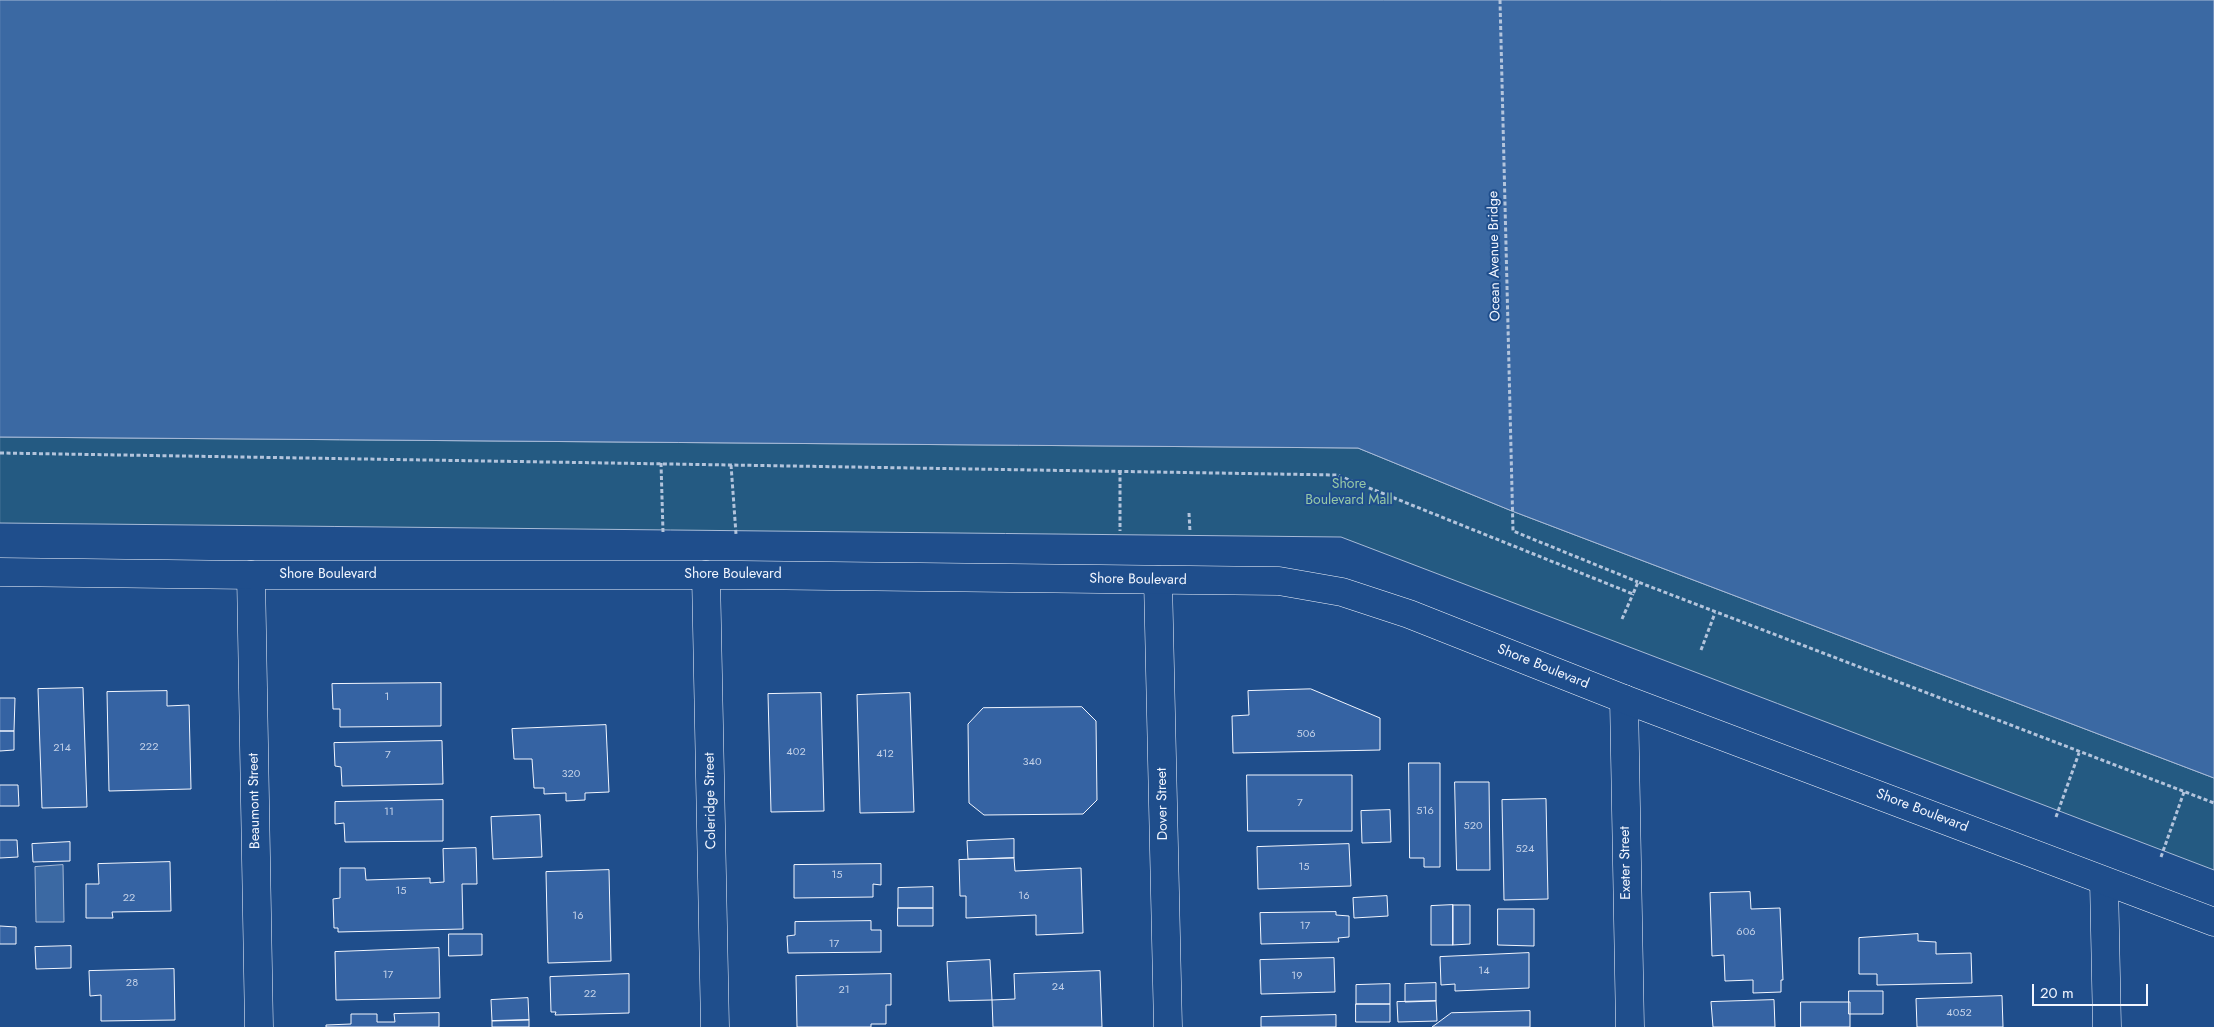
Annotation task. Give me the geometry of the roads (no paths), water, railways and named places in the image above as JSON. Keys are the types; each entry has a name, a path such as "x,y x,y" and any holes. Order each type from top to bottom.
{"main road":[{"name":"Shore Boulevard","path":"0,572 251,575 706,575 1279,581 1342,592 1409,614 1624,699 2214,922"},
{"name":"Beaumont Street","path":"251,575 259,1027"},
{"name":"Coleridge Street","path":"706,575 715,1027"},
{"name":"Dover Street","path":"1158,580 1168,1027"},
{"name":"Exeter Street","path":"1624,699 1630,1027"},
{"path":"2104,881 2107,1027"}],"park label":[{"name":"Shore Boulevard Mall","path":"1349,494"}]}
